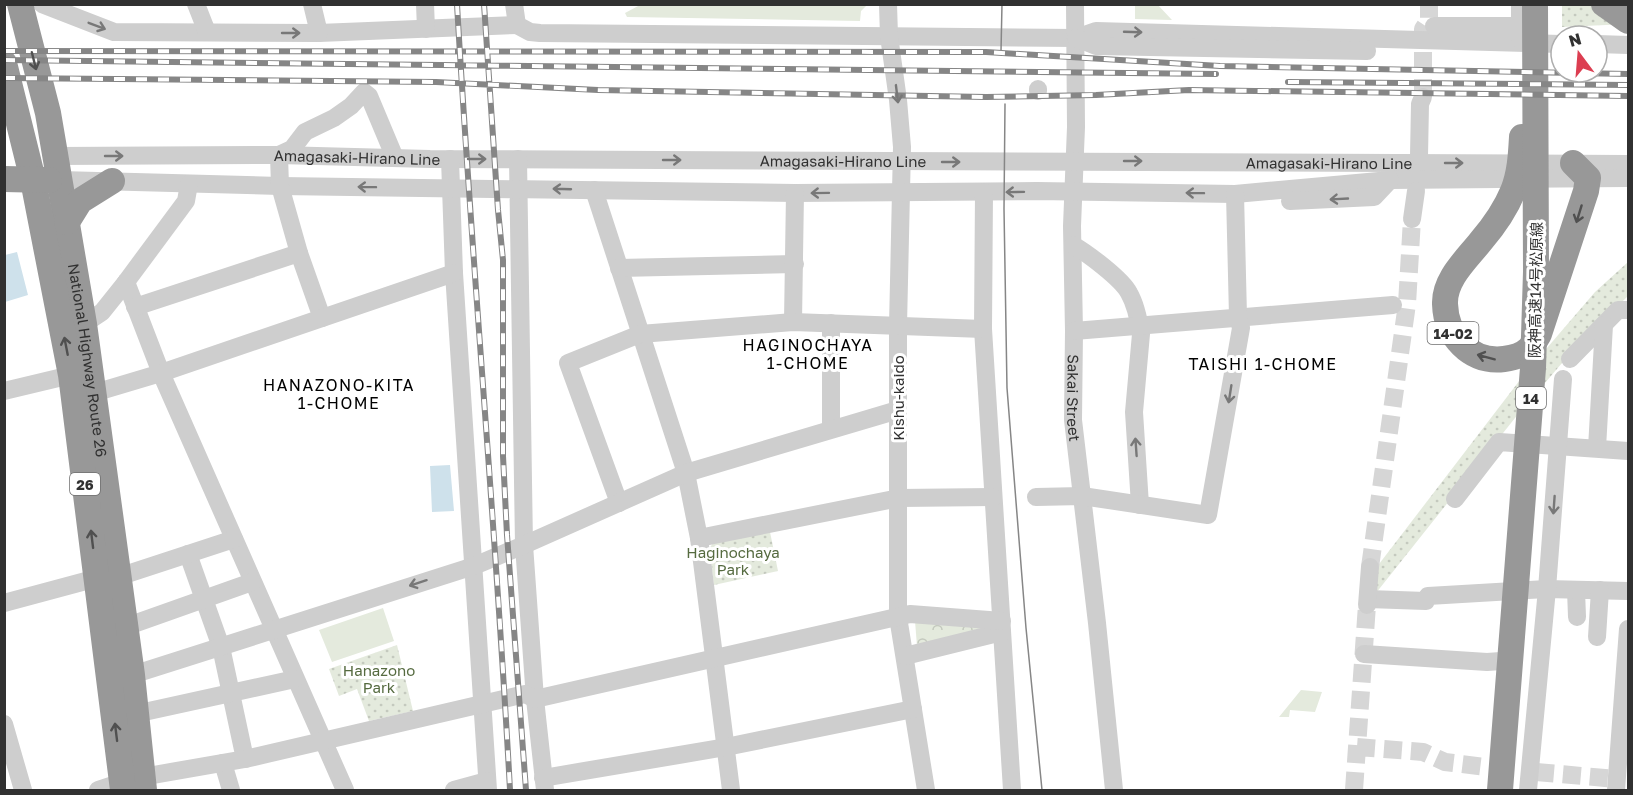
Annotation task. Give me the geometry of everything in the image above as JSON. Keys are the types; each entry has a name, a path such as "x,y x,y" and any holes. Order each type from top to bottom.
{"highway":[{"name":"National Highway Route 26","path":"20,4 48,113 94,393 108,578 133,785"},
{"name":"阪神高速14号松原線","path":"1500,780 1533,368 1536,272 1535,4"},
{"name":"阪神高速14号松原線","path":"1520,781 1549,366 1550,4"},
{"path":"1604,4 1629,21"},
{"name":"14-02","path":"1521,32 1521,160 1513,191 1496,222 1465,261 1448,289 1445,301 1447,322 1464,348 1479,356 1496,360 1513,358 1528,350 1539,334 1586,191 1580,170"},
{"name":"National Highway Route 26","path":"4,63 15,105 22,164 71,375 108,578 125,627 135,714 133,785"},
{"path":"4,136 10,125 15,105"},
{"path":"4,179 22,164 57,168"},
{"path":"67,222 80,201 112,181"}],"street":[{"path":"42,4 114,32 320,33 517,25 530,32 540,33 1076,38 1096,32 1521,32 1549,49"},
{"path":"196,4 207,33"},
{"path":"312,4 320,33"},
{"path":"425,4 426,29"},
{"path":"514,4 517,25"},
{"name":"Kishu-kaido","path":"888,4 889,36 898,99 902,161 898,326 898,617 926,790"},
{"name":"Sakai Street","path":"1075,4 1072,245 1073,420 1114,790"},
{"path":"1520,4 1521,32"},
{"path":"1434,27 1521,32 1549,40"},
{"path":"1609,44 1629,45"},
{"path":"1609,56 1629,56"},
{"path":"322,318 299,253 280,186 279,155 292,148 304,132 334,118 351,106 364,92 369,96 395,158"},
{"path":"1419,156 1420,104 1423,98"},
{"name":"Amagasaki-Hirano Line","path":"57,168 279,155 450,159 1074,160 1580,170 1629,178"},
{"path":"450,159 454,273 487,786 454,790"},
{"path":"518,159 524,545 535,699 544,784 913,709"},
{"name":"Amagasaki-Hirano Line","path":"57,168 112,181 189,184 795,193 1244,194 1285,201 1374,197 1390,180 1580,170 1629,164"},
{"path":"84,324 102,312 126,282 186,201 189,184"},
{"path":"594,190 686,473 699,538 731,790"},
{"path":"1412,219 1416,191"},
{"path":"984,192 983,329 1012,790"},
{"path":"793,322 795,193"},
{"path":"1036,497 1082,496 1208,515 1241,328 1238,316 1244,194"},
{"path":"1072,245 1091,255 1129,292 1139,324 1141,334 1134,412 1140,505"},
{"path":"135,307 299,253"},
{"path":"619,268 795,264"},
{"path":"94,393 161,373 454,273"},
{"path":"126,282 161,373 345,790"},
{"path":"1074,331 1393,305"},
{"path":"1570,359 1618,309 1629,310"},
{"path":"619,503 568,363 640,334 793,322 983,329"},
{"path":"831,323 831,429"},
{"path":"1597,448 1604,325"},
{"path":"4,391 71,375"},
{"path":"1528,790 1547,589 1563,379"},
{"path":"132,675 474,566 686,473 898,410"},
{"path":"1455,499 1499,442 1629,451"},
{"path":"1492,790 1506,590 1520,443"},
{"path":"699,538 898,498 993,497"},
{"path":"4,603 108,578 234,539"},
{"path":"188,554 221,647 245,759"},
{"path":"1370,567 1367,602 1426,601 1428,596 1506,590 1629,591"},
{"path":"125,627 252,582"},
{"path":"1576,590 1577,617"},
{"path":"1597,637 1599,590"},
{"path":"98,790 133,785 525,694 535,699 910,614 1002,627"},
{"path":"904,656 1002,627"},
{"path":"1620,783 1629,630"},
{"path":"1364,654 1501,661"},
{"path":"135,714 295,679"},
{"path":"4,724 23,790"},
{"path":"223,763 231,790"},
{"path":"1500,780 1520,781"}],"green space":[{"path":"1157,4 1172,20 1135,19 1135,6"},
{"path":"640,5 867,5 861,11 860,21 627,17 625,13"},
{"path":"1562,5 1628,5 1628,24 1562,24"},
{"path":"1628,262 1628,296 1574,349 1515,418 1376,593 1376,568 1523,376 1595,292"},
{"name":"Haginochaya Park","path":"770,532 778,571 714,585 709,549 713,543"},
{"path":"383,608 394,641 332,662 319,630"},
{"path":"915,621 986,627 917,646"},
{"name":"Hanazono Park","path":"397,645 413,711 369,721 357,689 339,696 329,669"},
{"path":"1301,690 1322,692 1315,712 1290,710 1289,717 1279,717"}],"water":[{"path":"17,252 28,295 5,302 5,255"},
{"path":"450,465 454,511 432,512 430,466"}],"tunnel":[{"path":"1423,97 1423,29 1429,20 1429,4"},
{"path":"1370,567 1407,304 1412,219"},
{"path":"1354,790 1367,605"},
{"path":"1357,747 1423,752 1445,762 1486,767"},
{"path":"1536,772 1617,779"}],"tram line":[{"path":"1001,51 1002,4"},
{"path":"1005,104 1007,388 1026,628 1042,790"}],"railway":[{"path":"457,4 510,790"},
{"path":"484,4 503,260 503,456 507,535 526,790"},
{"path":"4,51 986,52 1220,66 1628,74"},
{"path":"4,60 1216,74"},
{"path":"4,78 436,82 598,90 986,97 1189,90 1628,96"},
{"path":"1288,82 1628,85"}],"district":[{"name":"HAGINOCHAYA 1-CHOME","path":"808,354"},
{"name":"TAISHI 1-CHOME","path":"1263,364"},
{"name":"HANAZONO-KITA 1-CHOME","path":"339,394"}]}
